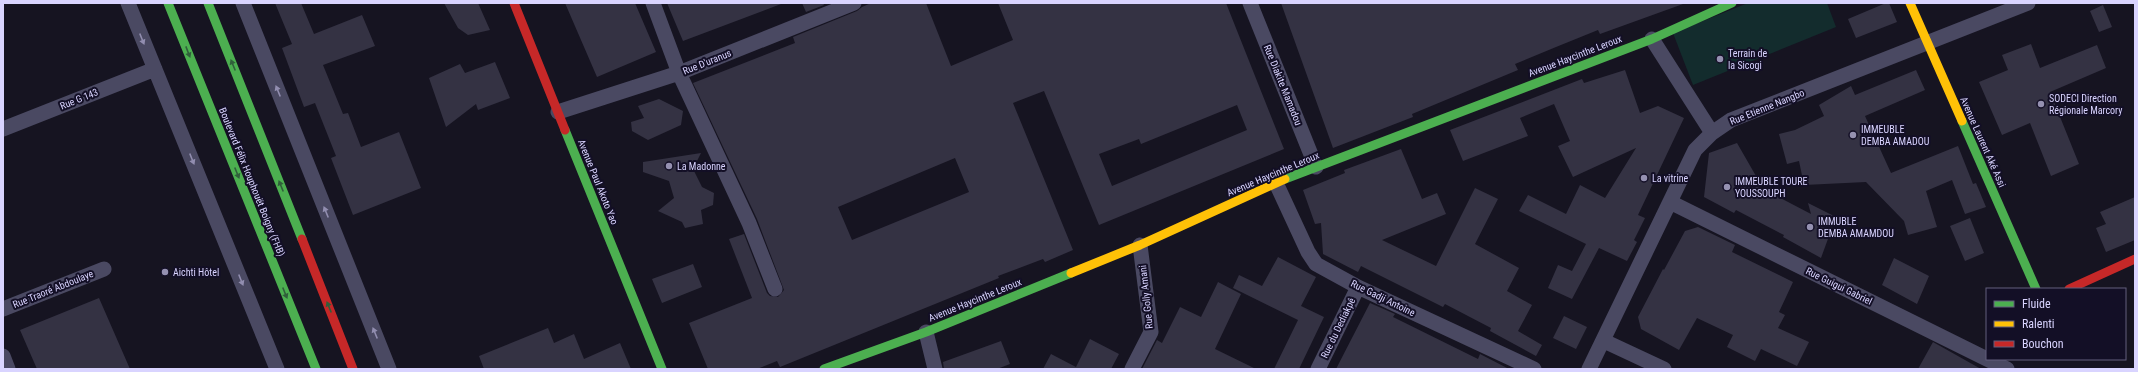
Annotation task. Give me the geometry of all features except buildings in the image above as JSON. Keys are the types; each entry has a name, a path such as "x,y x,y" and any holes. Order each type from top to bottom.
{"main road":[{"name":"Boulevard Félix Houphouët Boigny (FHB)","path":"168,3 316,369"},
{"path":"208,3 353,369"},
{"name":"Avenue Paul Akoto Yao","path":"514,3 662,369"},
{"name":"Avenue Haycinthe Leroux","path":"824,369 926,332 1140,245 1276,183 1652,39 1732,3"},
{"name":"Avenue Laurent Aké Assi","path":"1910,3 2036,288"},
{"path":"2071,288 2135,259"}],"street":[{"path":"128,3 277,369"},
{"path":"243,3 389,369"},
{"path":"653,3 679,73 749,224 775,289"},
{"name":"Rue D'uranus","path":"558,112 679,73 854,3"},
{"name":"Rue Diakite Mamadou","path":"1250,3 1316,167"},
{"name":"Rue Etienne Nangbo","path":"1589,369 1604,341 1695,150 1712,133 1731,120 2028,3"},
{"path":"1652,39 1712,133"},
{"name":"Rue G 143","path":"3,129 155,69"},
{"name":"Rue Gadji Antoine","path":"1276,183 1308,252 1316,264 1358,287 1534,369"},
{"name":"Rue Guigui Gabriel","path":"1670,202 1986,358"},
{"name":"Rue Golly Amani","path":"1132,369 1151,332 1140,245"},
{"name":"Rue Traoré Abdoulaye","path":"3,309 104,269"},
{"name":"Rue du Dediakpê","path":"1318,369 1358,287"},
{"path":"926,332 934,369"},
{"path":"1604,341 1664,369"},
{"path":"3,356 8,369"},
{"name":"Rue Guigui Gabriel","path":"1990,360 2008,369"},
{"path":"2008,369 2013,360"}],"green space":[{"name":"Terrain de la Sicogi","path":"1748,3 1827,3 1836,27 1693,85 1673,33"}],"traffic: fast":[{"path":"168,3 316,369"},
{"path":"208,3 302,239"},
{"path":"1285,179 1652,39 1732,3"},
{"path":"1962,121 2036,288"},
{"path":"565,130 662,369"},
{"path":"824,369 926,332 1071,273"}],"traffic: slow":[{"path":"1910,3 1962,121"},
{"path":"1071,273 1140,245 1285,179"}],"traffic: jam":[{"path":"514,3 565,130"},
{"path":"302,239 353,369"},
{"path":"2071,288 2135,259"}],"place":[{"name":"Terrain de la Sicogi","path":"1720,59"},
{"name":"SODECI Direction Régionale Marcory","path":"2041,104"},
{"name":"IMMEUBLE DEMBA AMADOU","path":"1853,135"},
{"name":"La Madonne","path":"669,166"},
{"name":"La vitrine","path":"1644,178"},
{"name":"IMMEUBLE TOURE YOUSSOUPH","path":"1727,187"},
{"name":"IMMUBLE DEMBA AMAMDOU","path":"1810,227"},
{"name":"Aichti Hôtel","path":"165,272"}]}
